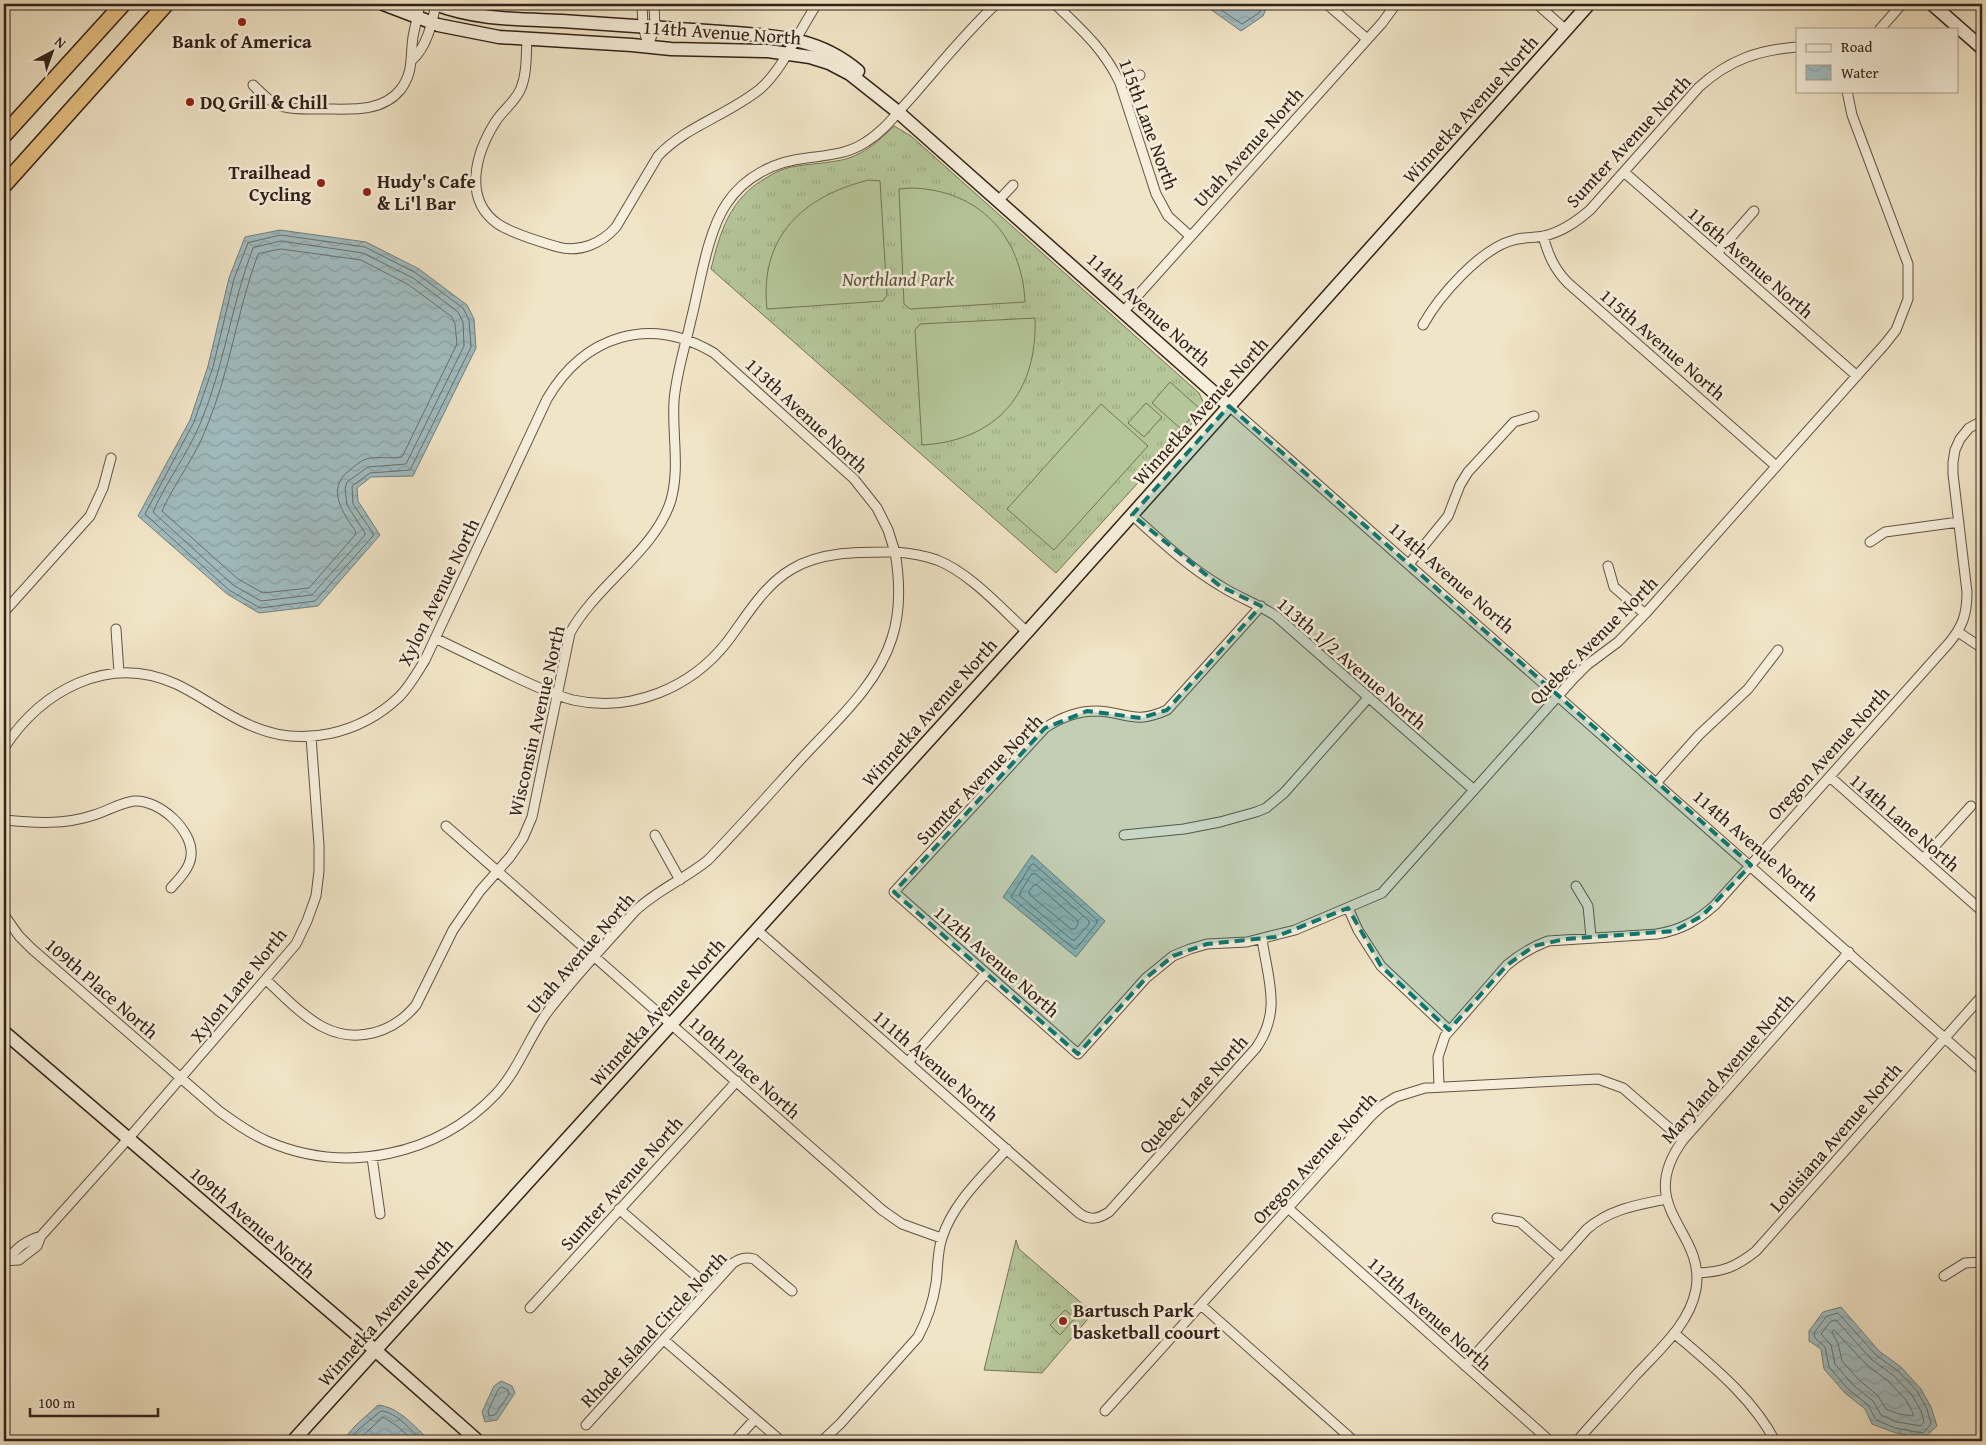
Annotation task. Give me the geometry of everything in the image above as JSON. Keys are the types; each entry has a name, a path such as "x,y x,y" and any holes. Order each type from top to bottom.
{"highway":[{"path":"4,135 124,4"},
{"path":"4,185 166,4"}],"street":[{"name":"114th Avenue North","path":"383,4 418,19 468,32 527,39 648,46 671,50 787,52 810,57 838,67 850,74 898,112 1982,1071"},
{"path":"253,85 270,100 284,107 302,109 365,108 382,104 400,89 406,80 412,60 413,37 420,4"},
{"name":"114th Avenue North","path":"436,4 461,12 494,18 768,35 796,40 830,52 852,66 885,95 898,112"},
{"path":"412,60 419,55 432,23 436,4"},
{"path":"642,4 649,27"},
{"path":"648,46 649,27 654,4"},
{"path":"527,39 525,73 521,87 492,129 479,156 475,171 475,183 480,201 487,213 498,224 550,244 569,249 588,246 610,234 620,221 658,156 667,146 758,90 770,78 796,40 816,4"},
{"name":"Wisconsin Avenue North","path":"266,980 322,1026 336,1032 352,1035 367,1035 382,1031 408,1015 416,1005 452,930 480,891 523,838 532,817 570,633 579,616 657,530 666,515 674,482 675,391 716,223 728,202 739,188 758,174 780,163 854,150 880,131 996,4"},
{"name":"115th Lane North","path":"1055,4 1098,46 1113,67 1120,82 1156,194 1168,216 1190,236"},
{"path":"1327,4 1367,40"},
{"name":"Utah Avenue North","path":"1124,312 1367,40 1396,4"},
{"path":"1537,4 1566,30"},
{"name":"Winnetka Avenue North","path":"293,1441 1027,632 1589,4"},
{"path":"1881,28 1902,4"},
{"path":"1932,4 1982,48"},
{"name":"Sumter Avenue North","path":"1424,325 1432,310 1485,254 1499,245 1515,239 1543,236 1563,230 1590,210 1699,87 1712,75 1729,64 1749,56 1765,51 1796,47"},
{"path":"1120,82 1140,75"},
{"name":"Quebec Avenue North","path":"1078,1054 1146,978 1173,956 1190,948 1208,944 1262,939 1295,930 1375,897 1389,886 1587,665 1618,642 1645,614 1896,330 1908,299 1908,264 1852,115 1848,92"},
{"name":"116th Avenue North","path":"1624,172 1857,376"},
{"path":"998,201 1013,185"},
{"path":"1717,253 1754,211"},
{"name":"115th Avenue North","path":"1543,236 1558,273 1568,283 1776,466"},
{"name":"Xylon Avenue North","path":"4,748 34,712 63,690 90,678 119,673 132,673 174,683 252,727 273,733 311,737 340,732 362,724 382,712 414,680 557,382 585,355 600,344 621,337 654,333 687,340"},
{"name":"113th Avenue North","path":"687,340 702,346 719,357 854,479 877,508 888,530 895,552"},
{"path":"1409,564 1448,516 1460,485 1468,472 1514,422 1534,416"},
{"name":"Oregon Avenue North","path":"1105,1411 1383,1105 1409,1092 1439,1086 1438,1057 1445,1036 1507,965 1519,955 1548,941 1657,934 1674,931 1689,925 1715,905 1958,632 1967,607 1967,592 1953,474 1955,450 1960,439 1969,428 1982,421"},
{"path":"4,612 90,516 103,488 111,458"},
{"name":"113th 1/2 Avenue North","path":"1132,515 1198,572 1220,586 1261,606 1292,628 1474,790"},
{"path":"1870,542 1884,532 1959,522"},
{"path":"435,638 534,686 557,695 574,700 616,703 658,694 678,685 713,658 776,581 792,569 810,560 836,554 895,552 917,554 938,560 957,571 1027,632"},
{"name":"Utah Avenue North","path":"372,1157 402,1151 429,1142 454,1128 496,1094 513,1072 545,1016 635,911 649,898 696,870 722,846 859,695 874,675 892,638 899,606 898,570 895,552"},
{"path":"1608,566 1614,587 1645,614"},
{"name":"Sumter Avenue North","path":"894,892 1045,728 1059,719 1087,711 1107,712 1141,718 1154,716 1167,710 1261,606"},
{"path":"116,629 119,673"},
{"path":"1958,632 1982,648"},
{"path":"1657,782 1699,735 1748,689 1778,650"},
{"path":"1124,835 1184,829 1220,822 1266,808 1284,793 1369,698"},
{"name":"Xylon Lane North","path":"128,1139 296,944 307,921 316,896 319,871 319,845 311,737"},
{"name":"114th Lane North","path":"1830,776 1982,911"},
{"path":"4,820 58,823 95,815 134,801 152,805 166,812 186,833 191,844 191,857 187,868 171,888"},
{"path":"1923,859 1971,806"},
{"name":"110th Place North","path":"446,826 672,1023 882,1210 902,1224 941,1238"},
{"path":"655,835 680,880"},
{"path":"1576,886 1588,906 1591,937"},
{"name":"112th Avenue North","path":"894,892 1078,1054"},
{"path":"1348,908 1369,950 1381,966 1449,1030"},
{"name":"109th Place North","path":"4,915 19,936 32,948 181,1078 241,1127 266,1140 292,1150 319,1157 372,1157"},
{"name":"111th Avenue North","path":"757,930 1079,1213 1089,1219 1095,1219"},
{"name":"Quebec Lane North","path":"1095,1219 1109,1212 1250,1056 1264,1037 1272,1011 1262,939"},
{"name":"Maryland Avenue North","path":"1577,1441 1674,1333 1691,1306 1696,1290 1697,1273 1693,1256 1674,1220 1666,1199 1667,1169 1672,1156 1682,1140 1849,952"},
{"path":"908,1062 986,973"},
{"name":"Louisiana Avenue North","path":"1697,1273 1728,1269 1756,1251 1982,996"},
{"name":"109th Avenue North","path":"4,1032 375,1350 478,1441"},
{"path":"1439,1086 1598,1079 1623,1088 1682,1140"},
{"name":"Sumter Avenue North","path":"530,1308 736,1081"},
{"path":"7,1260 14,1251 29,1240 42,1236 128,1139"},
{"path":"822,1441 840,1424 918,1337 933,1304 941,1238 965,1196 1007,1149"},
{"path":"372,1157 380,1214"},
{"path":"1465,1366 1597,1220 1625,1208 1666,1199"},
{"name":"112th Avenue North","path":"1288,1208 1550,1441"},
{"path":"619,1209 710,1288"},
{"path":"1497,1218 1520,1222 1561,1258"},
{"name":"Rhode Island Circle North","path":"586,1425 710,1288 740,1259 747,1257 754,1259 792,1291"},
{"path":"1944,1276 1965,1263 1982,1262"},
{"path":"1201,1305 1354,1441"},
{"path":"1674,1333 1746,1399 1762,1419 1775,1441"},
{"path":"664,1340 781,1441"},
{"path":"735,1441 755,1419"}],"highlighted area":[{"path":"1229,406 1751,865 1702,916 1674,931 1565,939 1534,946 1507,965 1449,1030 1381,966 1348,908 1275,937 1207,944 1173,956 1146,978 1078,1054 894,892 1045,728 1087,711 1141,718 1167,710 1261,606 1220,586 1132,515"}],"green space":[{"name":"Northland Park","path":"894,126 911,136 1199,393 1206,408 1056,573 711,269 718,242 728,217 743,195 754,186 781,170 853,157 875,143"},
{"path":"869,180 880,181 887,295 883,301 767,309 766,283 770,261 778,241 790,224 806,209 824,197 845,187"},
{"path":"912,188 936,191 958,197 992,221 1006,237 1016,257 1022,278 1025,302 910,309 904,304 899,189"},
{"path":"1035,318 1034,345 1029,368 1020,390 1008,408 992,423 972,434 949,441 922,445 915,330 920,324"},
{"path":"1170,382 1199,408 1181,429 1152,403"},
{"path":"1146,403 1162,417 1144,437 1128,423"},
{"path":"1101,404 1148,446 1054,550 1007,509"},
{"path":"1016,1240 1019,1249 1093,1313 1042,1373 984,1370"},
{"name":"Bartusch Park basketball coourt","path":"1065,1310 1075,1318 1060,1335 1050,1325"}],"water":[{"path":"1203,4 1268,4 1263,16 1241,31"},
{"path":"280,230 366,242 419,269 467,305 474,319 476,348 413,476 371,477 357,488 358,501 380,535 318,606 259,613 227,594 138,516 190,420 208,366 229,278 245,237"},
{"path":"1032,855 1105,921 1076,957 1003,897"},
{"path":"1841,1307 1879,1351 1901,1367 1921,1389 1931,1407 1937,1426 1923,1439 1893,1432 1872,1424 1865,1409 1845,1393 1824,1369 1821,1349 1809,1341 1809,1331 1823,1312"},
{"path":"501,1381 512,1386 515,1393 497,1420 485,1422 482,1412 494,1386"},
{"path":"378,1405 400,1414 430,1441 342,1441"}],"place":[{"name":"Bank of America","path":"242,22"},
{"name":"DQ Grill & Chill","path":"190,102"},
{"name":"Trailhead Cycling","path":"321,183"},
{"name":"Hudy's Cafe & Li'l Bar","path":"367,192"},
{"name":"Bartusch Park basketball coourt","path":"1063,1321"}]}
